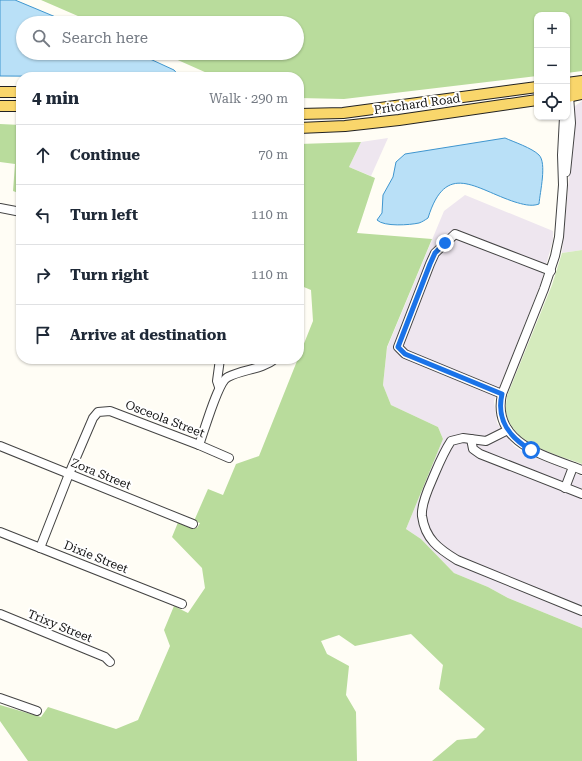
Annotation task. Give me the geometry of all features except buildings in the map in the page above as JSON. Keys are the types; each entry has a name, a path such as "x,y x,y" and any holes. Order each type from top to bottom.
{"main road":[{"path":"570,83 582,81"},
{"path":"570,94 577,86 582,86"},
{"name":"Pritchard Road","path":"304,114 344,113 534,87"},
{"path":"0,92 16,92"},
{"path":"570,97 582,94"},
{"name":"Pritchard Road","path":"304,128 345,126 399,120 534,100"},
{"path":"0,106 16,106"}],"street":[{"path":"563,185 567,165 571,123 570,115"},
{"path":"564,120 562,155 563,185 559,237 551,271 502,394 501,411 503,421 508,430 520,444 531,450 582,470"},
{"path":"0,208 16,211"},
{"path":"502,394 405,354 398,347 430,264 435,253 455,234 551,271"},
{"path":"219,364 217,381 219,387"},
{"path":"198,445 219,387 226,378 241,371 268,364"},
{"name":"Osceola Street","path":"69,474 93,418 98,412 110,411 229,458"},
{"path":"508,430 486,441 463,438 451,441 443,452 425,497 422,515 428,536 440,550 457,560 582,611"},
{"path":"472,439 473,449 480,454 582,494"},
{"name":"Zora Street","path":"0,446 193,524"},
{"path":"565,488 573,466"},
{"path":"40,548 69,474"},
{"name":"Dixie Street","path":"0,532 182,604"},
{"name":"Trixy Street","path":"0,614 105,657 110,662"},
{"path":"0,698 37,711"}],"shaded area":[{"path":"582,101 582,250 562,253 575,113 574,110 575,106"},
{"path":"388,138 371,176 349,167 361,142"},
{"path":"465,195 553,231 553,240 541,283 494,401 497,423 514,446 523,452 582,476 582,628 508,598 488,587 454,573 421,539 406,529 443,439 438,427 391,405 383,385 387,348 444,211"}],"green space":[{"path":"41,0 582,0 582,71 570,73 570,12 534,12 534,76 344,99 304,98 304,72 205,72 178,60 304,60 304,16 78,16"},
{"path":"0,124 16,125 16,192 13,191 15,164 0,162"},
{"path":"361,142 349,167 375,178 357,233 432,239 387,347 383,385 391,405 438,427 443,439 406,529 421,539 454,573 488,587 508,598 582,628 582,761 432,761 457,740 476,738 485,729 439,689 443,665 411,634 355,646 339,635 321,641 327,654 349,666 346,695 356,712 357,761 28,761 0,721 0,705 41,717 48,707 116,729 138,720 170,646 164,630 174,606 188,613 205,588 202,568 172,537 179,520 197,528 200,523 194,521 208,489 223,495 236,464 259,456 296,364 304,364 304,344 313,321 311,290 304,287 304,144"},
{"path":"582,250 582,464 548,452 525,440 516,432 509,422 506,408 507,396 552,285 562,253"}],"water":[{"path":"0,0 15,0 53,16 16,16 16,60 152,60 176,72 16,72 16,76 0,76"},
{"path":"505,138 523,145 539,155 543,164 543,171 539,204 533,205 515,202 475,186 463,183 453,184 444,189 435,200 428,218 419,223 397,225 385,224 377,220 382,213 383,195 393,177 396,162 405,154"}],"route":[{"path":"445,243 435,253 430,264 398,347 405,354 502,394 501,411 503,421 513,437 520,444 531,450"}]}
